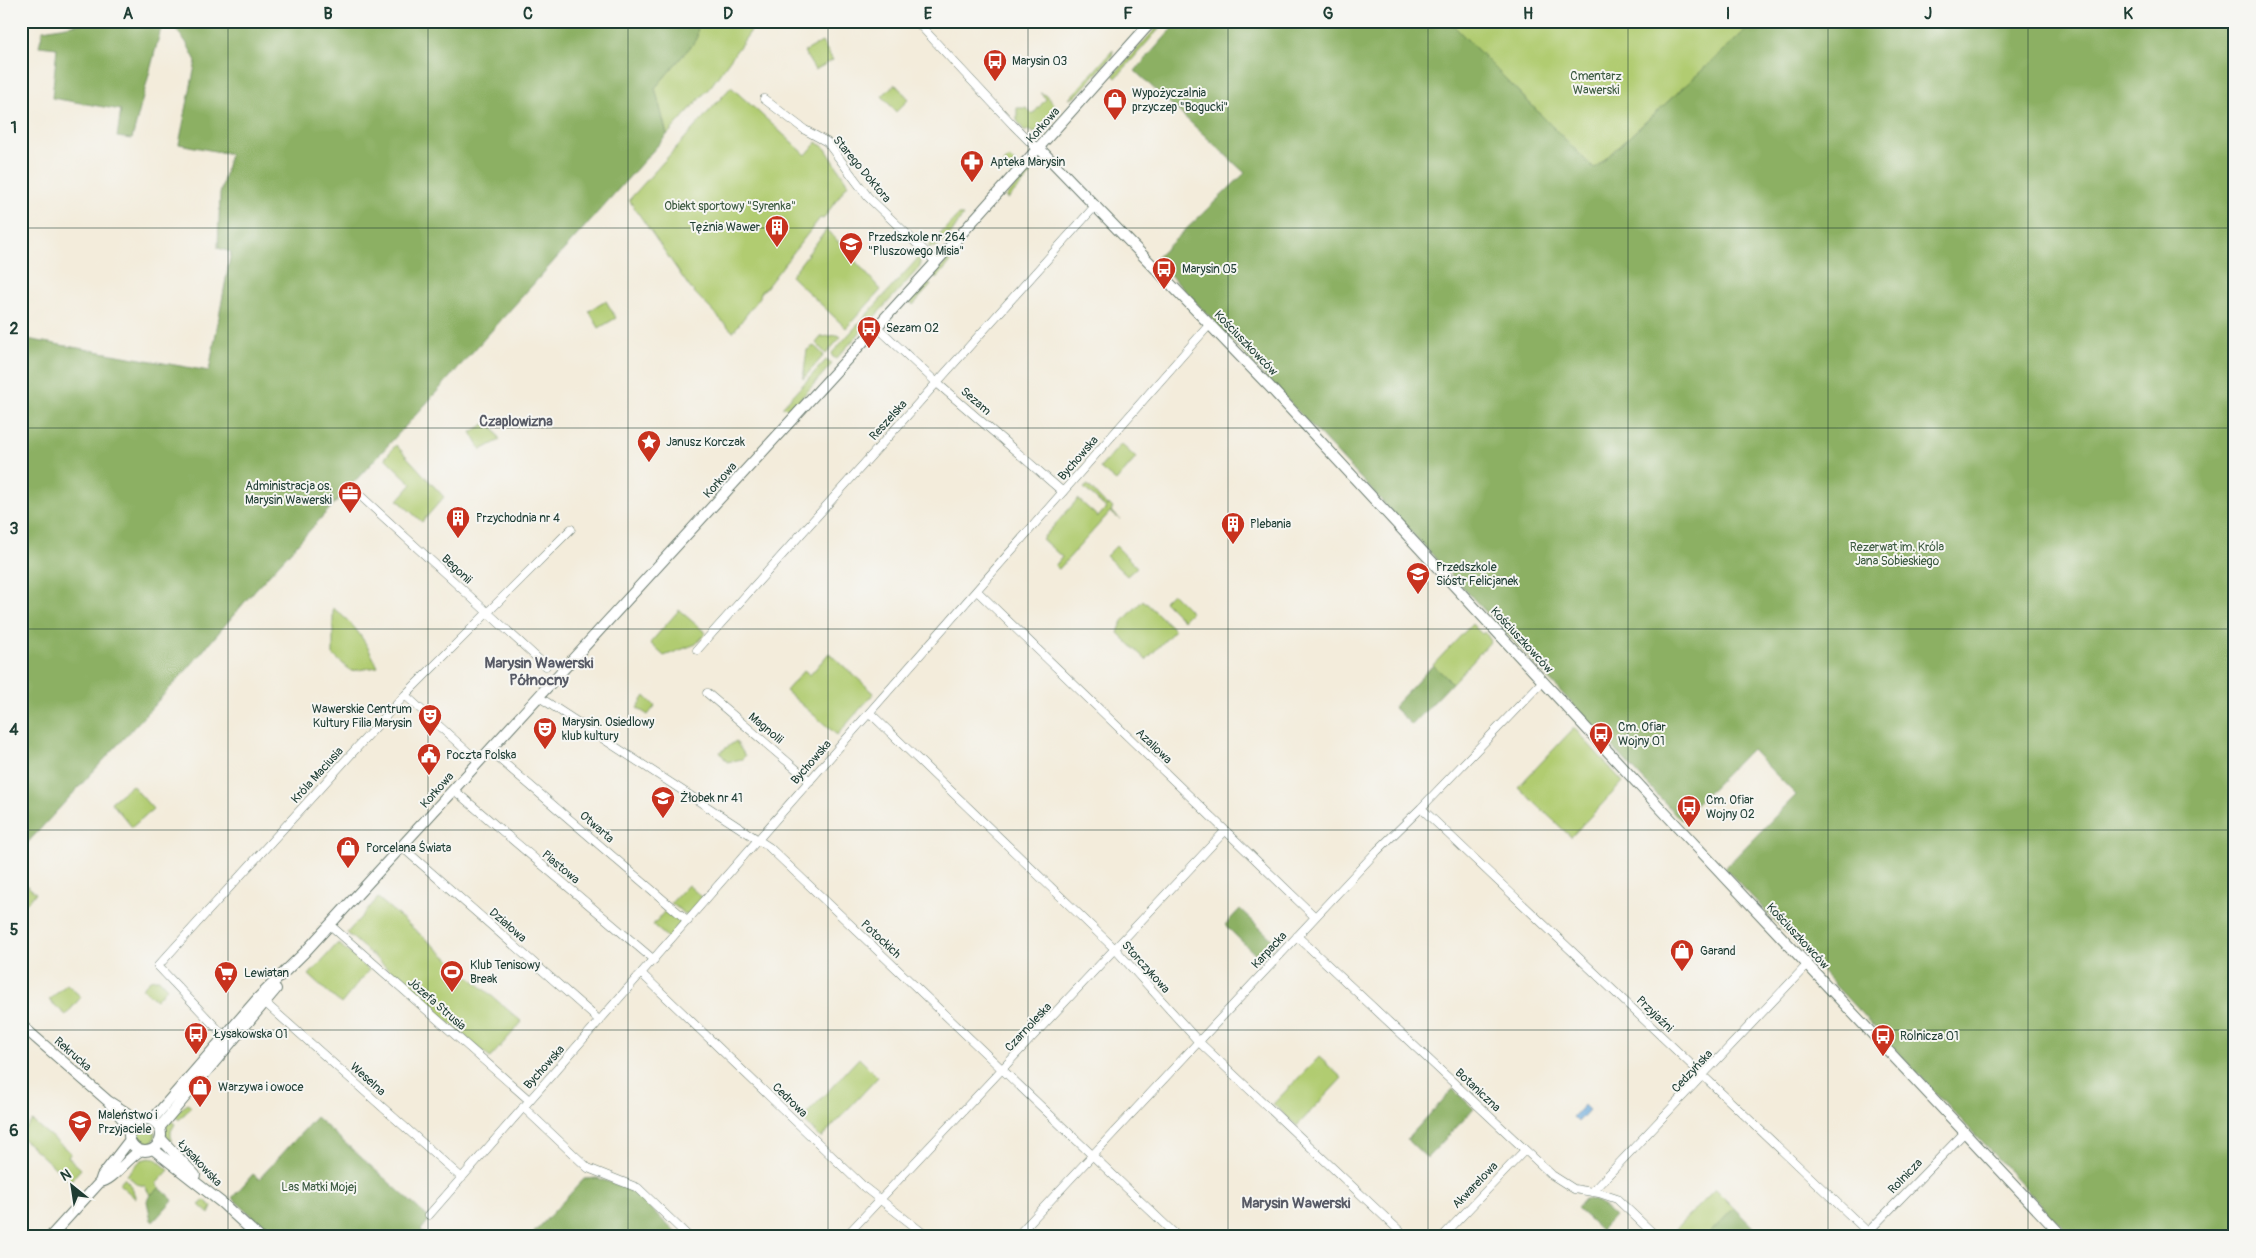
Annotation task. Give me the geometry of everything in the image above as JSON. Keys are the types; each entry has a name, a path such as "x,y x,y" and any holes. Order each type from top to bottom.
{"street":[{"name":"Kościuszkowców","path":"916,21 1032,145 1039,148 1096,205 1210,324 2063,1237"},
{"name":"Korkowa","path":"155,1124 261,1000 936,262 1152,21"},
{"name":"Starego Doktora","path":"764,99 806,130 827,142 862,190 936,262"},
{"name":"Reszelska","path":"697,650 1096,205"},
{"name":"Bychowska","path":"429,1215 1210,324"},
{"name":"Sezam","path":"876,326 937,383 1063,492"},
{"name":"Begonii","path":"353,489 546,666"},
{"name":"Króla Maciusia","path":"227,1039 158,966 406,695 486,612 571,529"},
{"name":"Azaliowa","path":"977,591 1315,917"},
{"name":"Karpacka","path":"1016,1237 1377,851 1543,681"},
{"name":"Magnolii","path":"707,694 810,781"},
{"path":"406,695 479,762"},
{"name":"Potockich","path":"539,697 759,839 1178,1237"},
{"name":"Storczykowa","path":"870,713 1115,949 1199,1042 1406,1237"},
{"name":"Otwarta","path":"490,751 688,921"},
{"name":"Piastowa","path":"454,790 654,960"},
{"name":"Przyjaźni","path":"1421,808 1703,1075 1868,1235"},
{"name":"Czarnoleska","path":"845,1237 1226,831"},
{"name":"Działowa","path":"402,847 600,1020"},
{"name":"Józefa Strusia","path":"330,925 530,1100"},
{"name":"Botaniczna","path":"1297,936 1552,1175 1569,1187 1617,1199 1657,1237"},
{"name":"Cedzyńska","path":"1592,1192 1807,964"},
{"name":"Cedrowa","path":"642,974 880,1201 928,1237"},
{"name":"Weselna","path":"261,1000 462,1178"},
{"name":"Rekrucka","path":"21,1025 108,1101 138,1120"},
{"name":"Rekrucka","path":"108,1101 130,1128"},
{"path":"523,1107 588,1168 638,1188 689,1237"},
{"path":"50,1237 100,1182 102,1176 129,1141 130,1128 138,1120 145,1119 155,1124 160,1139 153,1149 140,1151 131,1157 109,1179 100,1182"},
{"name":"Rolnicza","path":"1868,1235 1965,1132"},
{"name":"Łysakowska","path":"160,1139 222,1204"},
{"path":"129,1141 140,1151"},
{"name":"Łysakowska","path":"153,1149 222,1204 259,1237"},
{"name":"Akwarelowa","path":"1442,1237 1525,1150"}],"green space":[{"path":"96,21 163,21 132,139 117,137 121,110 52,98 57,48 39,46 43,30"},
{"path":"178,21 698,21 697,39 655,88 667,135 424,406 255,590 191,665 21,850 21,338 209,371 231,252 218,248 220,194 230,154 179,144 196,61 186,42 177,31"},
{"path":"698,21 758,21 711,86 667,135 655,88 697,39"},
{"path":"1163,21 1166,21 1116,78 1113,75"},
{"name":"Rezerwat im. Króla Jana Sobieskiego","path":"1179,21 1449,21 1594,169 1756,21 2235,21 2235,1237 2071,1237 1725,868 1796,795 1751,749 1681,820 1155,259 1245,173 1135,71"},
{"name":"Cmentarz Wawerski","path":"1449,21 1756,21 1594,169"},
{"path":"822,42 833,60 815,70 804,52"},
{"path":"1113,50 1112,56 1076,96 1069,99"},
{"path":"895,84 909,99 896,112 882,96"},
{"name":"Obiekt sportowy \"Syrenka\"","path":"731,87 806,155 817,142 826,149 848,184 823,219 820,218 765,289 761,291 760,297 733,332 690,288 629,200"},
{"path":"1040,93 1046,95 1057,108 1035,133 1027,130 1025,132 1017,120 1017,108 1026,108 1033,114 1046,99"},
{"path":"1009,158 1016,163 1008,173 1001,166"},
{"path":"1028,173 1031,175 1008,199 1005,197"},
{"path":"958,215 963,215 949,237 939,245 928,247"},
{"path":"827,229 881,290 846,328 791,276"},
{"path":"920,256 920,267 836,359 832,356 832,353"},
{"path":"951,256 955,257 936,279 934,275"},
{"path":"927,283 931,285 913,305 910,302"},
{"path":"606,301 616,318 599,328 589,311"},
{"path":"838,335 841,337 826,354 816,343 821,337"},
{"path":"814,346 824,355 803,379 807,350"},
{"path":"826,360 832,364 795,405 788,408 782,407"},
{"path":"490,421 500,440 481,450 471,432"},
{"path":"1121,444 1136,458 1116,481 1100,468"},
{"path":"396,445 444,497 422,522 398,500 412,484 385,458"},
{"path":"1088,485 1107,506 1109,504 1113,508 1111,511 1120,519 1110,512 1059,569 1055,566 1062,557 1042,539 1078,499 1098,517 1106,508 1084,488"},
{"path":"1116,546 1137,567 1127,576 1106,556"},
{"path":"1172,593 1191,612 1183,620 1164,601"},
{"path":"1143,600 1175,630 1146,660 1118,633 1122,622"},
{"path":"333,608 360,634 378,667 351,671 333,655"},
{"path":"679,610 706,633 696,644 664,656 650,643"},
{"path":"1472,624 1482,634 1485,632 1491,641 1452,683 1433,665"},
{"path":"829,653 874,693 837,735 786,691 804,670 810,675"},
{"path":"1433,665 1452,683 1412,725 1393,707"},
{"path":"645,696 655,706 648,715 637,708"},
{"path":"1574,728 1623,782 1571,837 1518,787"},
{"path":"736,741 745,756 742,759 727,762 720,752"},
{"path":"132,785 153,809 132,827 111,802"},
{"path":"21,881 36,893 21,909"},
{"path":"688,885 704,899 692,913 685,914 671,903"},
{"name":"Klub Tenisowy Break","path":"378,898 522,1022 490,1058 347,933"},
{"path":"668,907 683,920 669,939 653,925"},
{"path":"1240,909 1277,944 1261,960 1225,925"},
{"path":"338,943 369,970 341,1004 309,975"},
{"path":"159,979 167,988 156,1000 142,988 150,980"},
{"path":"67,984 81,997 66,1015 49,1000"},
{"path":"1319,1057 1342,1078 1297,1126 1273,1104"},
{"path":"859,1058 878,1077 821,1138 802,1119"},
{"path":"1453,1089 1474,1109 1427,1158 1407,1139"},
{"path":"188,1104 191,1107 179,1120 173,1114"},
{"name":"Las Matki Mojej","path":"316,1117 430,1219 421,1230 428,1237 276,1237 232,1198 253,1174 259,1179"},
{"path":"169,1119 175,1124 171,1131 171,1142 167,1137 166,1131"},
{"path":"32,1121 71,1153 68,1157 81,1169 70,1181 21,1137 21,1133"},
{"path":"145,1125 152,1128 155,1135 152,1142 145,1145 138,1142 135,1135 138,1128"},
{"path":"156,1159 169,1170 156,1184 160,1188 150,1195 145,1186 137,1184 127,1175 141,1160"},
{"path":"124,1178 131,1185 136,1199 119,1184"},
{"path":"597,1178 627,1188 637,1195 680,1237 530,1237 584,1179"},
{"path":"160,1188 173,1200 153,1222 147,1201 150,1195"},
{"path":"1715,1189 1734,1208 1706,1237 1668,1237"},
{"path":"1585,1199 1598,1202 1614,1216 1601,1230 1577,1208"},
{"path":"205,1200 212,1207 209,1214 199,1205"},
{"path":"1734,1208 1753,1227 1744,1237 1730,1237 1727,1234 1722,1237 1706,1237"},
{"path":"1753,1227 1764,1237 1744,1237"}],"water":[{"path":"1584,1105 1589,1110 1578,1122 1573,1117"}],"place":[{"name":"Marysin 03","path":"995,82"},
{"name":"Wypożyczalnia przyczep \"Bogucki\"","path":"1115,121"},
{"name":"Apteka Marysin","path":"972,183"},
{"name":"Tężnia Wawer","path":"777,248"},
{"name":"Przedszkole nr 264 \"Pluszowego Misia\"","path":"851,265"},
{"name":"Marysin 05","path":"1164,290"},
{"name":"Sezam 02","path":"869,349"},
{"name":"Janusz Korczak","path":"649,463"},
{"name":"Administracja os. Marysin Wawerski","path":"350,514"},
{"name":"Przychodnia nr 4","path":"458,539"},
{"name":"Plebania","path":"1233,545"},
{"name":"Przedszkole Sióstr Felicjanek","path":"1418,595"},
{"name":"Wawerskie Centrum Kultury Filia Marysin","path":"430,737"},
{"name":"Marysin. Osiedlowy klub kultury","path":"545,750"},
{"name":"Cm. Ofiar Wojny 01","path":"1601,755"},
{"name":"Poczta Polska","path":"429,776"},
{"name":"Żłobek nr 41","path":"663,819"},
{"name":"Cm. Ofiar Wojny 02","path":"1689,828"},
{"name":"Porcelana Świata","path":"348,869"},
{"name":"Garand","path":"1682,972"},
{"name":"Klub Tenisowy Break","path":"452,993"},
{"name":"Lewiatan","path":"226,994"},
{"name":"Łysakowska 01","path":"196,1055"},
{"name":"Rolnicza 01","path":"1883,1057"},
{"name":"Warzywa i owoce","path":"200,1108"},
{"name":"Maleństwo i Przyjaciele","path":"80,1143"}],"district":[{"name":"Czaplowizna","path":"516,421"},
{"name":"Marysin Wawerski Północny","path":"539,672"},
{"name":"Marysin Wawerski","path":"1296,1203"}]}
